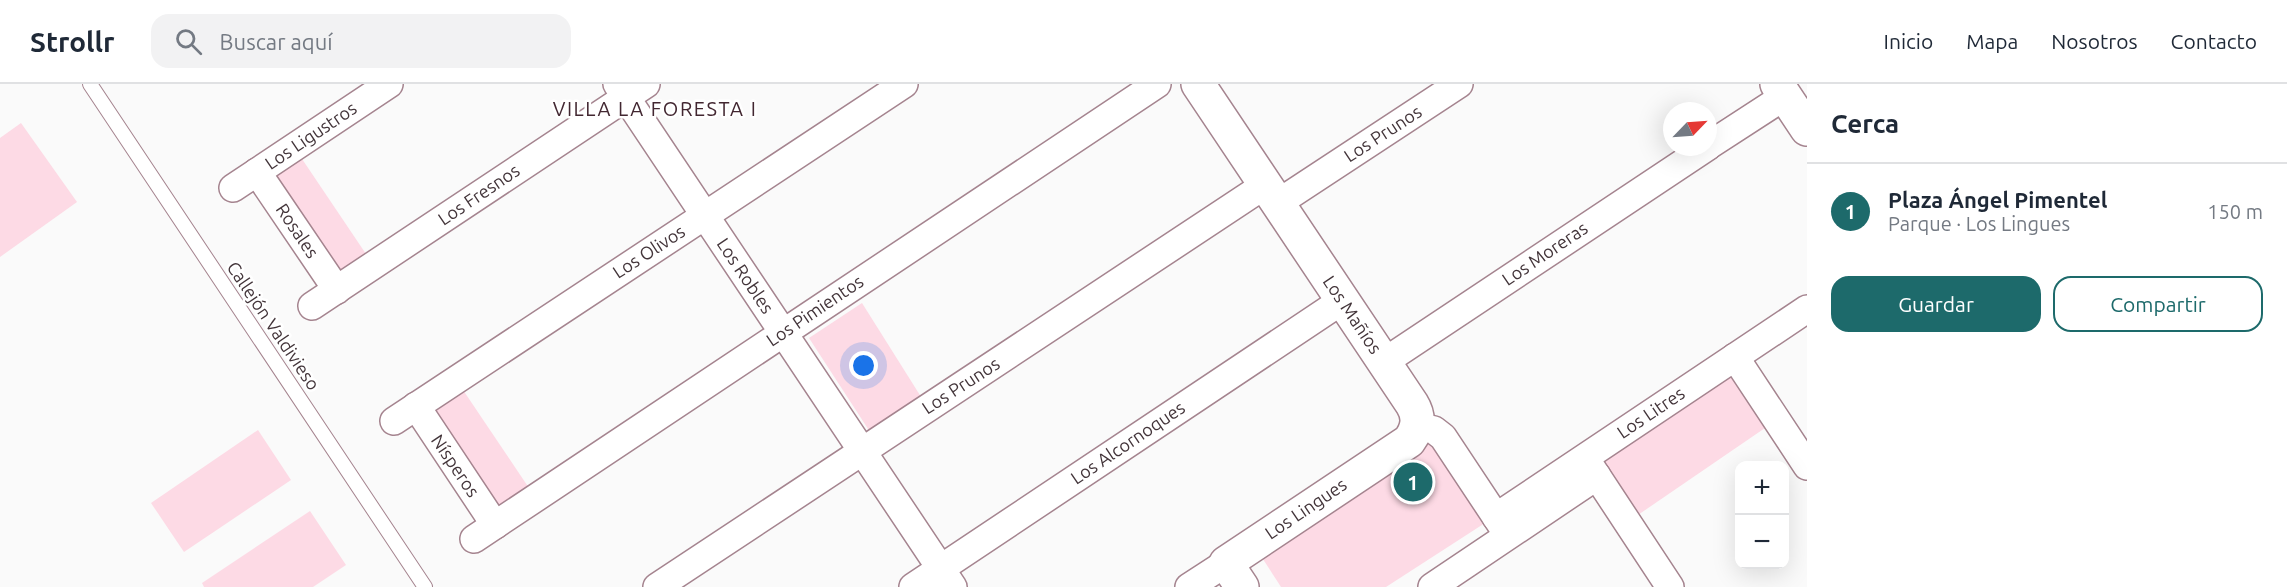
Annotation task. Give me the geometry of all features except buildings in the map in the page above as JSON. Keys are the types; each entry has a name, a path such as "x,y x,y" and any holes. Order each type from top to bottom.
{"street":[{"name":"Los Ligustros","path":"233,188 389,84"},
{"name":"Los Olivos","path":"394,421 904,84"},
{"name":"Los Pimientos","path":"485,532 1157,84"},
{"name":"Los Mañíos","path":"1198,84 1416,410 1417,426"},
{"name":"Los Prunos","path":"657,587 862,451 1272,194 1459,84"},
{"name":"Los Robles","path":"630,88 705,215 947,578"},
{"name":"Los Fresnos","path":"312,306 630,88"},
{"path":"1781,90 1807,129"},
{"name":"Los Moreras","path":"1717,140 1781,90"},
{"name":"Los Moreras","path":"1383,362 1694,156"},
{"name":"Rosales","path":"257,172 337,290"},
{"name":"Los Alcornoques","path":"913,587 947,578 1343,300"},
{"name":"Los Litres","path":"1443,584 1502,526 1591,467 1735,357 1807,309"},
{"path":"1735,357 1807,466"},
{"name":"Nísperos","path":"416,406 485,532"},
{"path":"1417,426 1434,430 1443,436 1502,526"},
{"name":"Los Lingues","path":"1189,587 1234,575 1409,441 1417,426"},
{"path":"1591,467 1670,587"}],"lane":[{"name":"Callejón Valdivieso","path":"90,84 425,587"}],"shaded area":[{"path":"21,123 77,202 0,257 0,138"},
{"path":"298,153 366,254 334,276 266,175"},
{"path":"862,303 923,400 872,435 809,338"},
{"path":"1728,373 1765,428 1635,517 1604,467 1604,457"},
{"path":"461,387 529,488 497,510 428,408"},
{"path":"258,430 291,480 184,552 151,503"},
{"path":"1431,441 1485,523 1386,587 1281,587 1259,553"},
{"path":"310,511 346,565 313,587 204,587 202,583"}],"place":[{"name":"Plaza Ángel Pimentel","path":"1413,482"}],"district":[{"name":"VILLA LA FORESTA I","path":"655,109"}]}
